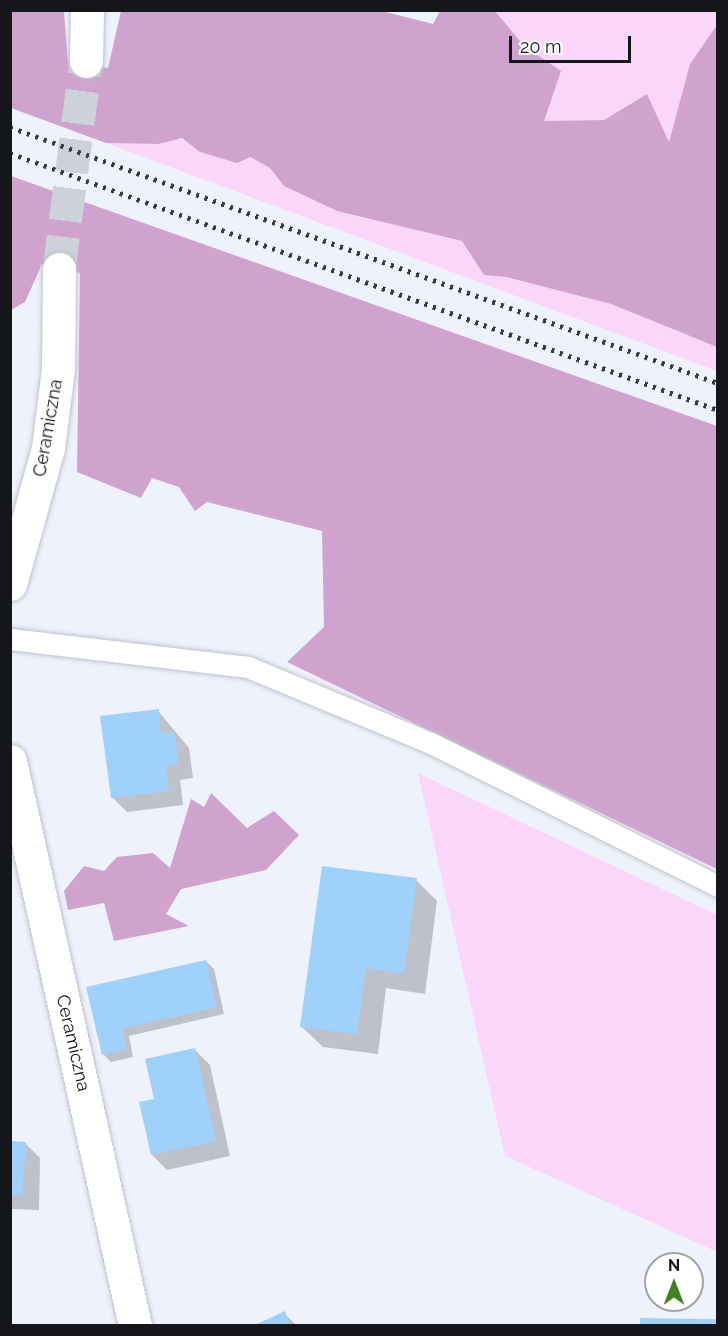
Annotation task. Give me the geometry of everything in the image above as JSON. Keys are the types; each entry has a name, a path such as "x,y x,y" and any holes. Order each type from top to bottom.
{"street":[{"path":"86,61 87,10"},
{"name":"Ceramiczna","path":"10,584 48,448 58,369 59,269"},
{"name":"Ceramiczna","path":"10,761 135,1326"}],"lane":[{"path":"10,639 248,667 431,743 717,886"}],"shaded area":[{"path":"378,10 433,24 440,11 495,11 524,46 561,71 544,121 604,120 647,94 669,142 690,64 717,25 717,347 611,304 506,277 484,275 462,241 337,211 284,186 270,168 250,157 237,163 200,152 182,138 159,144 106,143 11,108 10,11 64,11 68,62 108,68 121,11"},
{"path":"495,11 717,11 717,25 690,64 669,143 647,94 604,120 543,121 560,71 524,46"},
{"path":"182,138 200,152 250,157 270,168 284,186 337,211 462,241 484,275 506,277 611,304 717,347 717,371 106,143 159,144"},
{"path":"11,176 717,426 717,869 287,662 324,627 322,531 207,502 195,511 179,487 152,478 141,498 77,472 80,273 42,264 25,302 11,310"},
{"path":"418,773 717,915 717,1252 505,1156"},
{"path":"211,793 247,828 274,811 299,835 266,870 181,889 166,914 189,926 114,941 104,903 68,910 64,891 84,866 104,871 117,857 153,853 170,868 191,799 204,807"}],"building":[{"path":"159,709 161,733 175,732 178,764 166,766 169,791 111,798 100,716"},
{"path":"322,866 417,878 404,974 366,968 357,1034 300,1027"},
{"path":"206,960 217,1007 122,1029 127,1049 102,1055 86,987"},
{"path":"195,1048 216,1141 151,1155 139,1102 154,1099 145,1059"},
{"path":"10,1141 26,1142 22,1196 10,1195"},
{"path":"285,1311 291,1326 253,1326"},
{"path":"640,1318 718,1319 718,1326 640,1326"}],"tunnel":[{"path":"59,269 86,61"}],"railway":[{"path":"10,127 718,383"},
{"path":"10,153 718,410"}]}
